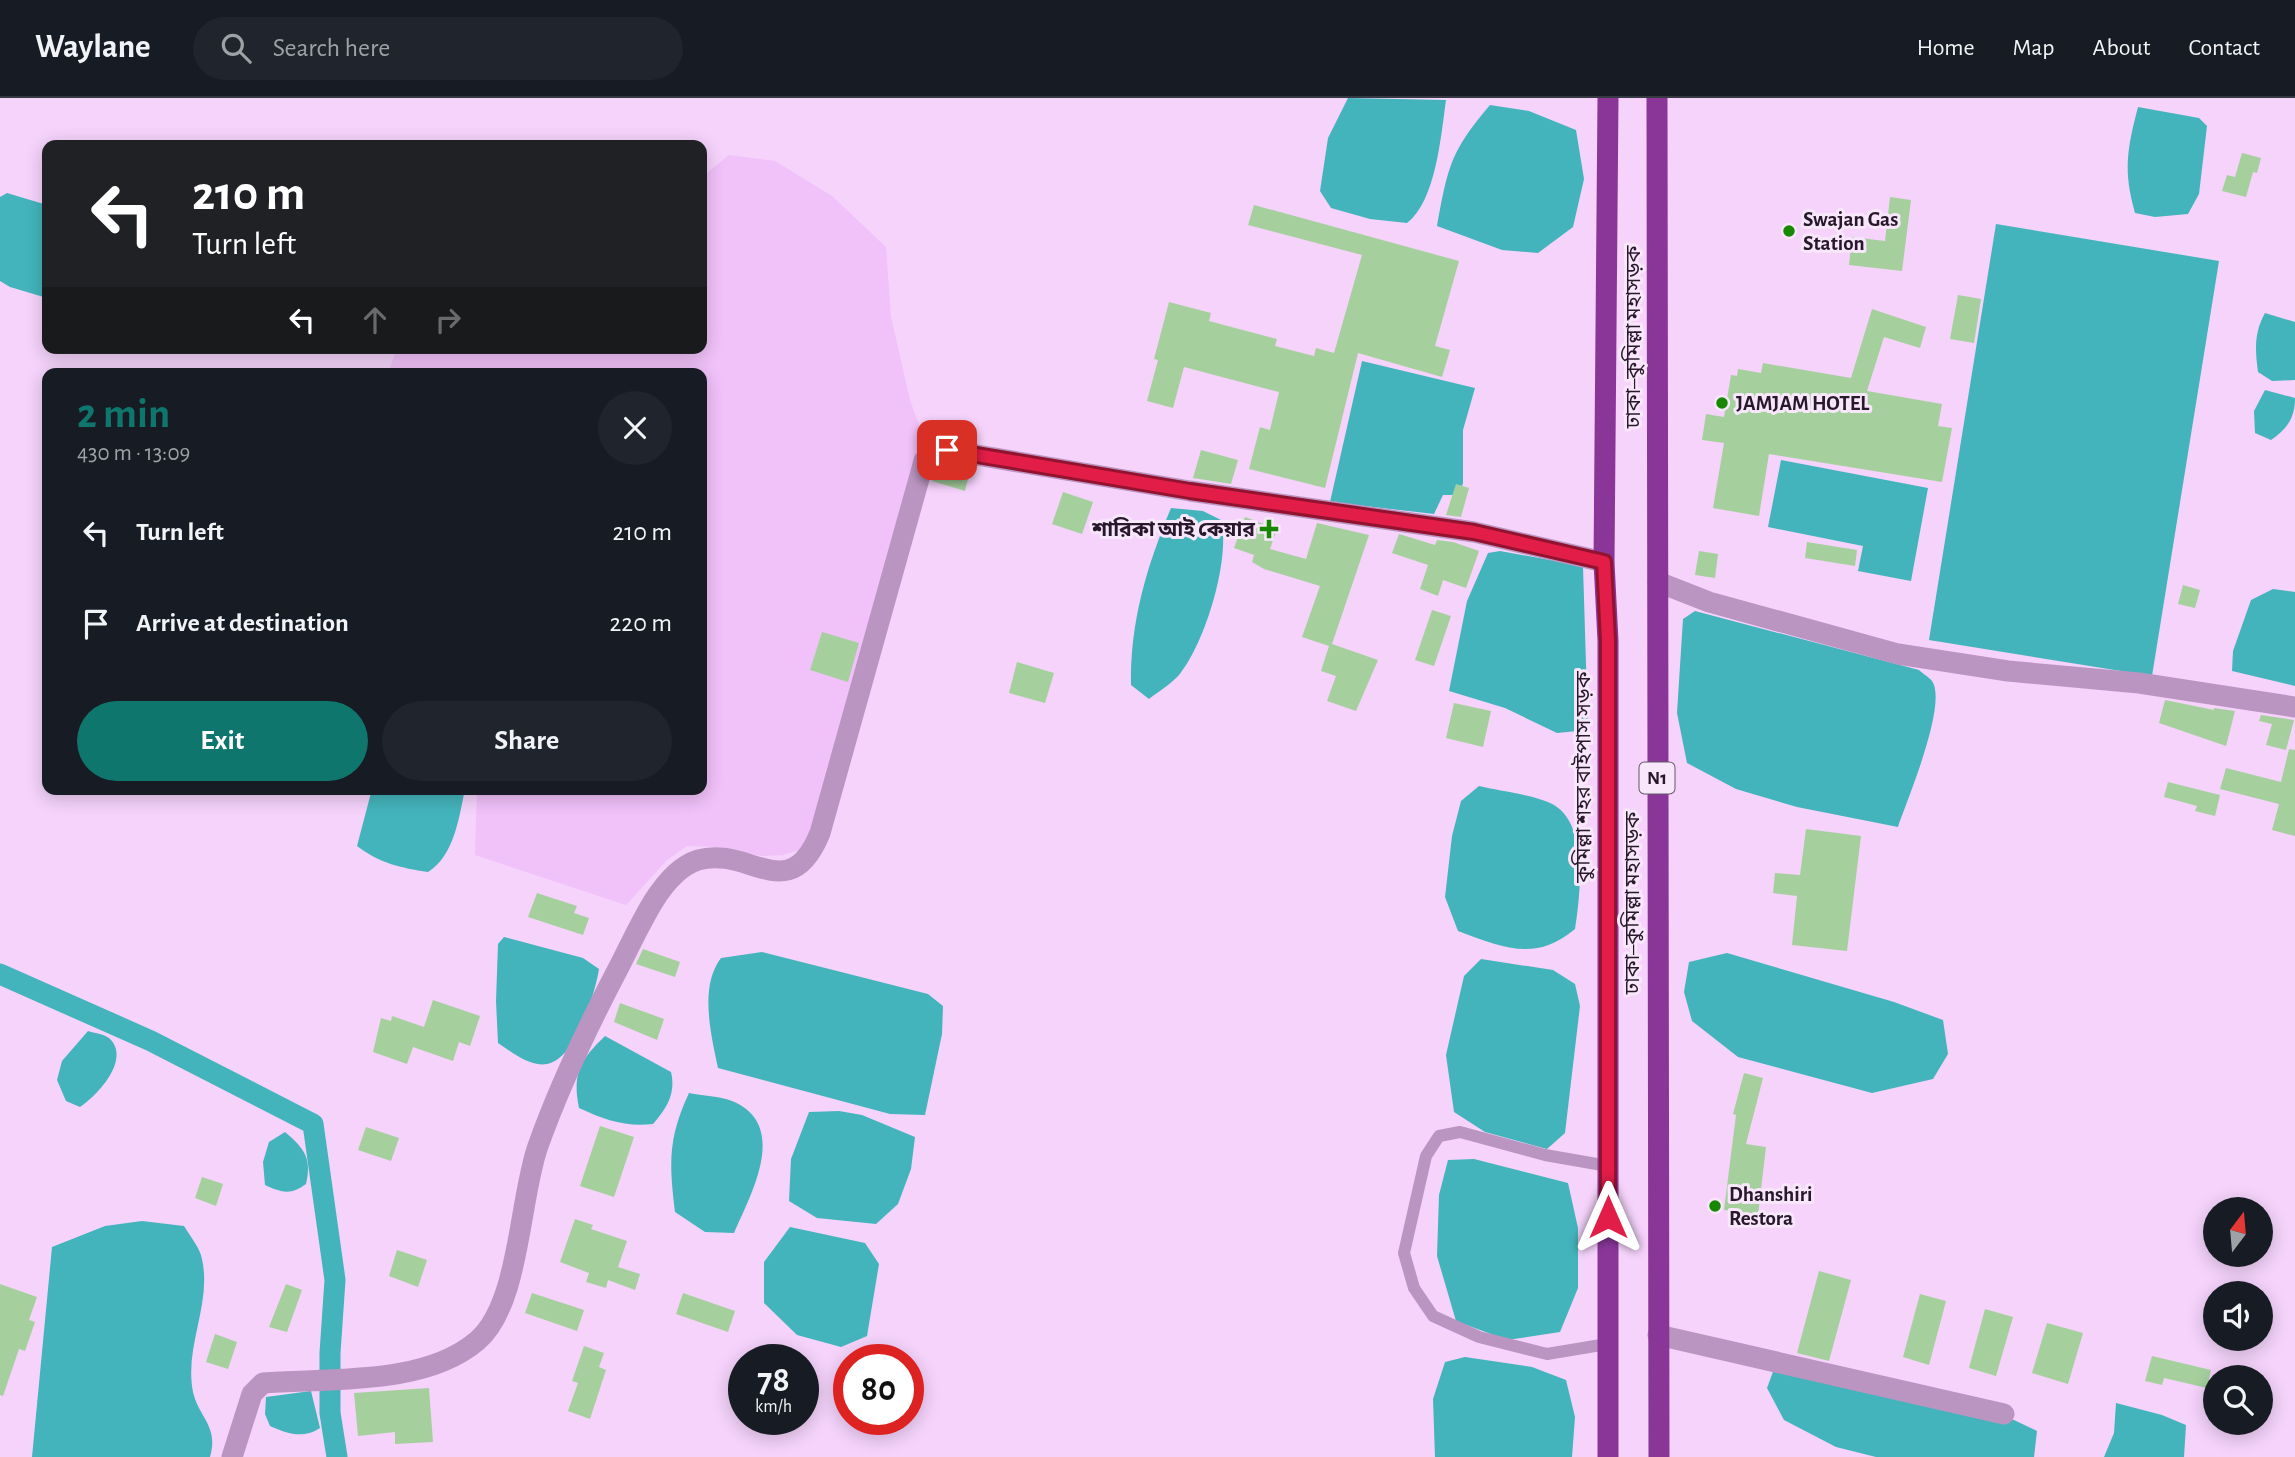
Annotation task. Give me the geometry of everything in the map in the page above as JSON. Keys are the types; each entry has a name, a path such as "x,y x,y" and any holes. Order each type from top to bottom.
{"highway":[{"name":"কুমিল্লা শহর বাইপাস সড়ক","path":"1608,98 1604,562 1608,641 1608,1457"},
{"name":"ঢাকা–কুমিল্লা মহাসড়ক","path":"1657,98 1659,1457"}],"street":[{"path":"232,1457 251,1394 263,1383 408,1373 454,1355 476,1342 491,1327 503,1302 537,1148 592,1018 653,902 678,871 699,859 720,859 786,871 802,864 811,856 820,833 924,461 934,451 947,450 1190,491 1474,532 1604,562"},
{"path":"1658,582 1709,602 1898,654 2008,671 2139,683 2295,707"},
{"path":"1658,1335 2004,1414"}],"lane":[{"path":"1607,1344 1547,1354 1479,1337 1433,1316 1413,1288 1404,1253 1426,1156 1439,1136 1460,1132 1545,1155 1608,1166"}],"shaded area":[{"path":"1348,98 1446,100 1431,184 1417,213 1407,223 1370,219 1331,208 1320,191 1328,138"},
{"path":"1490,105 1529,111 1576,130 1584,179 1573,227 1538,253 1502,250 1437,226 1453,161 1466,135"},
{"path":"2138,107 2199,118 2207,126 2199,194 2188,214 2155,217 2135,213 2129,185 2128,160"},
{"path":"729,155 775,161 832,196 886,247 891,317 910,400 924,439 819,812 803,849 783,855 762,856 718,847 687,846 667,860 626,905 475,855 477,795 707,795 707,368 390,368 395,354 707,354 707,173"},
{"path":"7,193 42,204 42,297 10,287 0,281 0,197"},
{"path":"1996,224 2219,261 2152,676 1929,640"},
{"path":"2265,313 2295,322 2295,380 2272,381 2258,372 2256,341"},
{"path":"1362,361 1475,388 1463,430 1463,483 1459,495 1443,495 1434,514 1330,502"},
{"path":"2265,390 2295,398 2294,411 2289,422 2282,432 2271,440 2255,433 2254,411"},
{"path":"1781,460 1928,488 1911,581 1858,571 1863,546 1768,527"},
{"path":"1171,508 1203,511 1221,520 1222,556 1214,600 1189,661 1179,675 1149,699 1131,685 1133,638 1154,551"},
{"path":"1500,551 1583,566 1588,730 1557,733 1505,708 1449,691 1467,601 1488,553"},
{"path":"2273,589 2295,592 2295,686 2232,671 2233,651 2251,600"},
{"path":"1695,611 1919,670 1932,681 1936,693 1931,730 1898,827 1797,807 1736,789 1687,763 1677,713 1683,619"},
{"path":"1479,786 1528,796 1554,805 1565,815 1573,829 1580,862 1577,915 1575,929 1560,940 1532,949 1518,949 1458,931 1445,897 1452,836 1461,801"},
{"path":"370,795 464,795 450,846 437,865 428,872 391,864 357,846"},
{"path":"504,937 583,958 599,969 588,1008 575,1038 567,1050 547,1064 527,1061 498,1043 498,944"},
{"path":"762,952 928,994 943,1006 942,1034 925,1115 890,1114 718,1068 709,1011 710,983 714,970 721,958"},
{"path":"1727,953 1894,1002 1943,1020 1948,1054 1933,1079 1872,1093 1738,1057 1692,1021 1684,992 1689,962"},
{"path":"1481,959 1553,970 1575,984 1580,1006 1565,1133 1547,1149 1485,1132 1454,1112 1446,1055 1464,976"},
{"path":"88,1031 109,1038 117,1056 110,1076 103,1086 80,1107 66,1101 57,1080 62,1061"},
{"path":"605,1036 671,1072 669,1100 653,1124 615,1122 579,1108 577,1086 580,1068 589,1053"},
{"path":"689,1093 732,1101 749,1112 759,1126 763,1143 761,1161 749,1199 734,1233 705,1232 675,1212 672,1151 677,1124"},
{"path":"839,1111 862,1115 915,1137 911,1169 898,1204 876,1224 817,1218 789,1201 791,1159 809,1112"},
{"path":"285,1132 302,1149 308,1167 306,1184 286,1192 265,1185 263,1162 269,1142"},
{"path":"1474,1159 1568,1183 1578,1228 1578,1288 1560,1332 1507,1340 1456,1321 1437,1256 1439,1195 1448,1160"},
{"path":"142,1221 184,1226 201,1255 204,1293 191,1375 196,1401 212,1437 210,1457 32,1457 52,1247 105,1226"},
{"path":"790,1227 865,1243 879,1264 867,1336 848,1344 833,1345 797,1335 764,1303 764,1262"},
{"path":"1465,1357 1532,1367 1566,1380 1575,1417 1572,1457 1435,1457 1433,1399 1445,1362"},
{"path":"1774,1369 2014,1420 2037,1431 2034,1457 1876,1457 1836,1447 1784,1420 1767,1388"},
{"path":"311,1391 320,1428 295,1434 270,1426 265,1414 266,1397"},
{"path":"2116,1403 2162,1415 2186,1425 2184,1457 2104,1457 2114,1433"}],"building":[{"path":"2242,153 2261,158 2257,173 2253,172 2246,197 2222,191 2227,175 2235,177"},
{"path":"1890,197 1911,200 1902,271 1849,265 1852,237 1885,241"},
{"path":"1254,205 1459,261 1435,346 1450,350 1442,377 1358,353 1325,488 1249,469 1260,427 1270,430 1279,392 1184,367 1173,408 1147,401 1158,360 1154,359 1169,302 1211,313 1209,321 1277,339 1275,346 1314,356 1316,348 1334,353 1362,255 1248,225"},
{"path":"1958,295 1981,299 1974,343 1950,339"},
{"path":"1872,309 1926,327 1920,348 1884,337 1867,391 1942,404 1938,426 1952,428 1942,482 1769,454 1759,516 1713,508 1724,443 1702,440 1706,414 1724,417 1731,375 1737,376 1738,369 1761,373 1763,363 1851,378"},
{"path":"1201,450 1238,460 1231,484 1193,478"},
{"path":"938,465 953,469 954,465 971,467 965,491 932,481"},
{"path":"1456,484 1469,488 1461,517 1446,515"},
{"path":"1063,492 1093,502 1082,534 1052,524"},
{"path":"1245,517 1277,529 1270,549 1306,559 1317,523 1369,535 1332,644 1378,660 1356,711 1327,701 1336,676 1321,671 1329,646 1302,637 1320,586 1264,569 1252,562 1254,555 1234,548"},
{"path":"1399,534 1435,545 1437,540 1453,542 1479,551 1466,588 1443,580 1438,596 1420,589 1428,565 1392,553"},
{"path":"1807,542 1857,550 1855,566 1805,558"},
{"path":"1699,551 1718,554 1715,578 1695,575"},
{"path":"2183,585 2200,590 2195,608 2178,604"},
{"path":"1432,610 1451,616 1434,666 1415,660"},
{"path":"822,632 859,643 848,682 810,670"},
{"path":"1017,662 1054,673 1045,703 1009,693"},
{"path":"2165,700 2214,710 2235,711 2226,746 2159,723"},
{"path":"1454,703 1491,711 1483,747 1446,738"},
{"path":"2261,715 2294,720 2286,750 2266,745 2272,724 2259,721"},
{"path":"2289,749 2295,750 2295,836 2272,830 2279,804 2220,789 2226,768 2281,782"},
{"path":"2168,782 2220,795 2215,816 2195,811 2197,806 2164,797"},
{"path":"1806,829 1861,836 1847,951 1792,945 1797,896 1773,893 1775,873 1800,875"},
{"path":"537,893 577,906 574,913 589,918 583,935 528,917"},
{"path":"643,949 680,962 675,977 636,964"},
{"path":"433,1000 480,1016 470,1046 459,1042 453,1061 413,1047 407,1064 373,1052 381,1018 391,1021 392,1016 424,1027"},
{"path":"620,1003 664,1019 657,1040 614,1022"},
{"path":"1744,1073 1763,1078 1746,1144 1766,1147 1758,1215 1724,1210 1736,1115 1733,1114"},
{"path":"600,1126 634,1137 614,1197 580,1186"},
{"path":"366,1127 399,1138 391,1161 358,1150"},
{"path":"202,1177 223,1184 216,1206 195,1198"},
{"path":"575,1219 593,1225 591,1229 627,1241 618,1267 640,1274 635,1290 608,1280 606,1288 586,1282 589,1273 560,1262"},
{"path":"397,1250 427,1260 418,1287 389,1276"},
{"path":"1819,1271 1851,1280 1829,1361 1797,1353"},
{"path":"0,1284 37,1297 29,1320 35,1322 25,1351 19,1349 3,1396 0,1395"},
{"path":"286,1284 302,1290 287,1332 269,1327"},
{"path":"532,1293 584,1310 577,1331 525,1313"},
{"path":"683,1293 735,1311 728,1332 676,1314"},
{"path":"1920,1294 1946,1301 1929,1365 1903,1357"},
{"path":"1985,1309 2013,1317 1996,1376 1969,1368"},
{"path":"2047,1323 2083,1333 2068,1384 2032,1373"},
{"path":"215,1334 237,1342 228,1369 206,1362"},
{"path":"584,1346 604,1353 599,1367 606,1370 590,1419 568,1411 578,1383 572,1381"},
{"path":"2152,1356 2203,1368 2203,1387 2164,1378 2162,1385 2145,1381"},
{"path":"429,1388 433,1442 395,1444 395,1432 358,1436 354,1393"}],"waterway":[{"path":"0,974 151,1041 313,1124 335,1280 330,1353 330,1413 337,1457"}],"place":[{"name":"Swajan Gas Station","path":"1789,231"},
{"name":"JAMJAM HOTEL","path":"1722,403"},
{"name":"শারিকা আই কেয়ার","path":"1269,529"},
{"name":"Dhanshiri Restora","path":"1715,1206"}],"route":[{"path":"947,450 1190,491 1474,532 1604,562 1608,641 1608,1217"}]}
